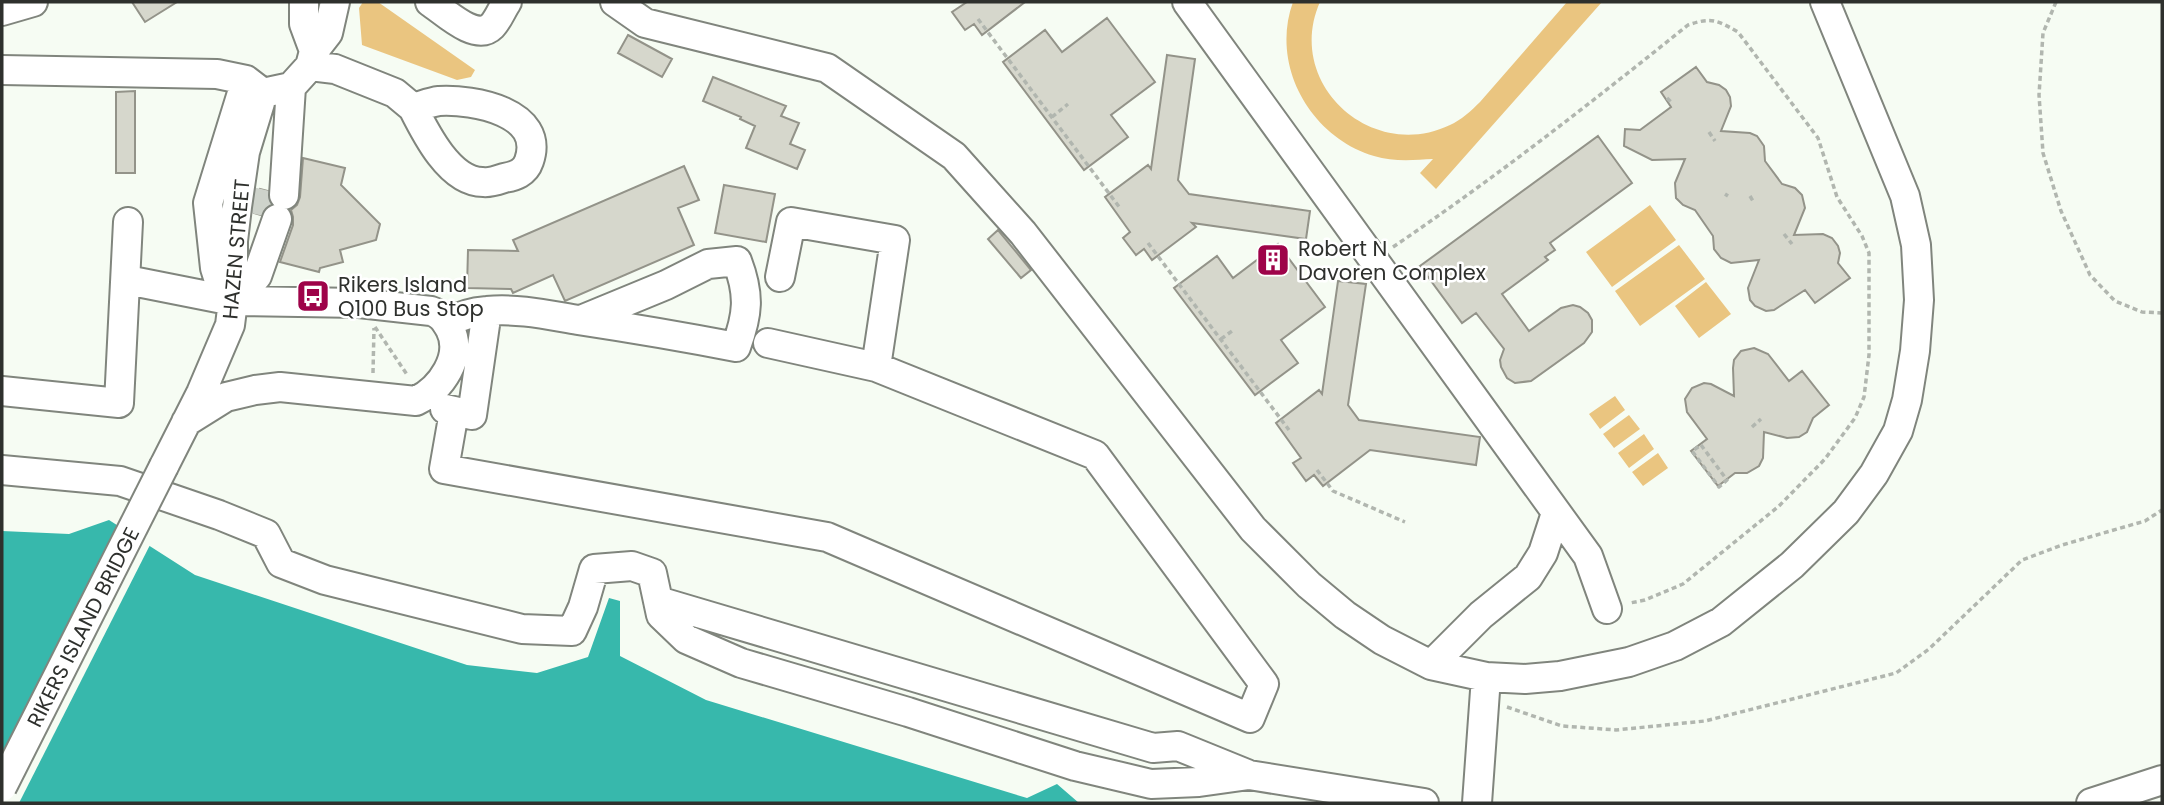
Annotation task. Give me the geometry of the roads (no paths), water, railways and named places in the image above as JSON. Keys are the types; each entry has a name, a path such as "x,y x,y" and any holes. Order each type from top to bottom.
{"street":[{"path":"2,11 33,2"},
{"path":"304,2 304,24 312,58"},
{"path":"229,300 257,276 291,87 328,33 335,2"},
{"path":"430,2 469,29 482,31 492,27 507,2"},
{"path":"1187,2 1588,555 1607,609"},
{"path":"627,6 645,23 827,68 954,156 1023,233 1254,529 1309,585 1345,615 1382,640 1431,665 1486,685 1560,676 1629,662 1675,646 1721,622 1792,565 1846,512 1874,474 1898,431 1908,400 1915,351 1919,300 1916,245 1905,196 1825,2"},
{"path":"312,58 395,93 413,108"},
{"path":"2,70 217,74 254,87 291,87"},
{"name":"HAZEN STREET","path":"164,466 201,393 230,325 233,241 254,87"},
{"path":"2,391 119,403 128,222"},
{"path":"780,277 791,222 895,240 876,367"},
{"path":"447,323 458,316 487,311 524,311 736,347 745,321 746,284 737,261 708,264 666,285 581,320"},
{"path":"127,281 229,300 359,303 439,314 453,335 455,350 450,367 425,397 416,401"},
{"path":"187,422 226,397 280,387 416,401 472,415 487,311"},
{"path":"454,412 443,469 827,537 1250,718 1264,684 1095,455 876,367 768,343"},
{"name":"RIKERS ISLAND BRIDGE","path":"2,787 164,466"},
{"path":"2,470 120,481 219,514 266,534 281,563 325,580 522,629 572,631 583,607 594,569 632,566 652,573 661,615 686,639 741,663 908,712 1074,766 1151,783 1199,782 1249,775"},
{"path":"1431,665 1481,615 1528,577 1543,553 1556,513"},
{"path":"658,600 1153,748 1178,746 1249,775 1424,803"},
{"path":"1477,803 1486,685"},
{"path":"2091,803 2162,780"}],"water":[{"path":"109,520 195,575 467,665 537,673 588,657 609,598 620,601 620,656 706,700 1027,798 1057,784 1079,803 2,803 2,531 69,534"}],"tunnel":[{"path":"259,215 265,190"}],"place":[{"name":"Robert N Davoren Complex","path":"1273,260"},
{"name":"Rikers Island Q100 Bus Stop","path":"313,296"}]}
